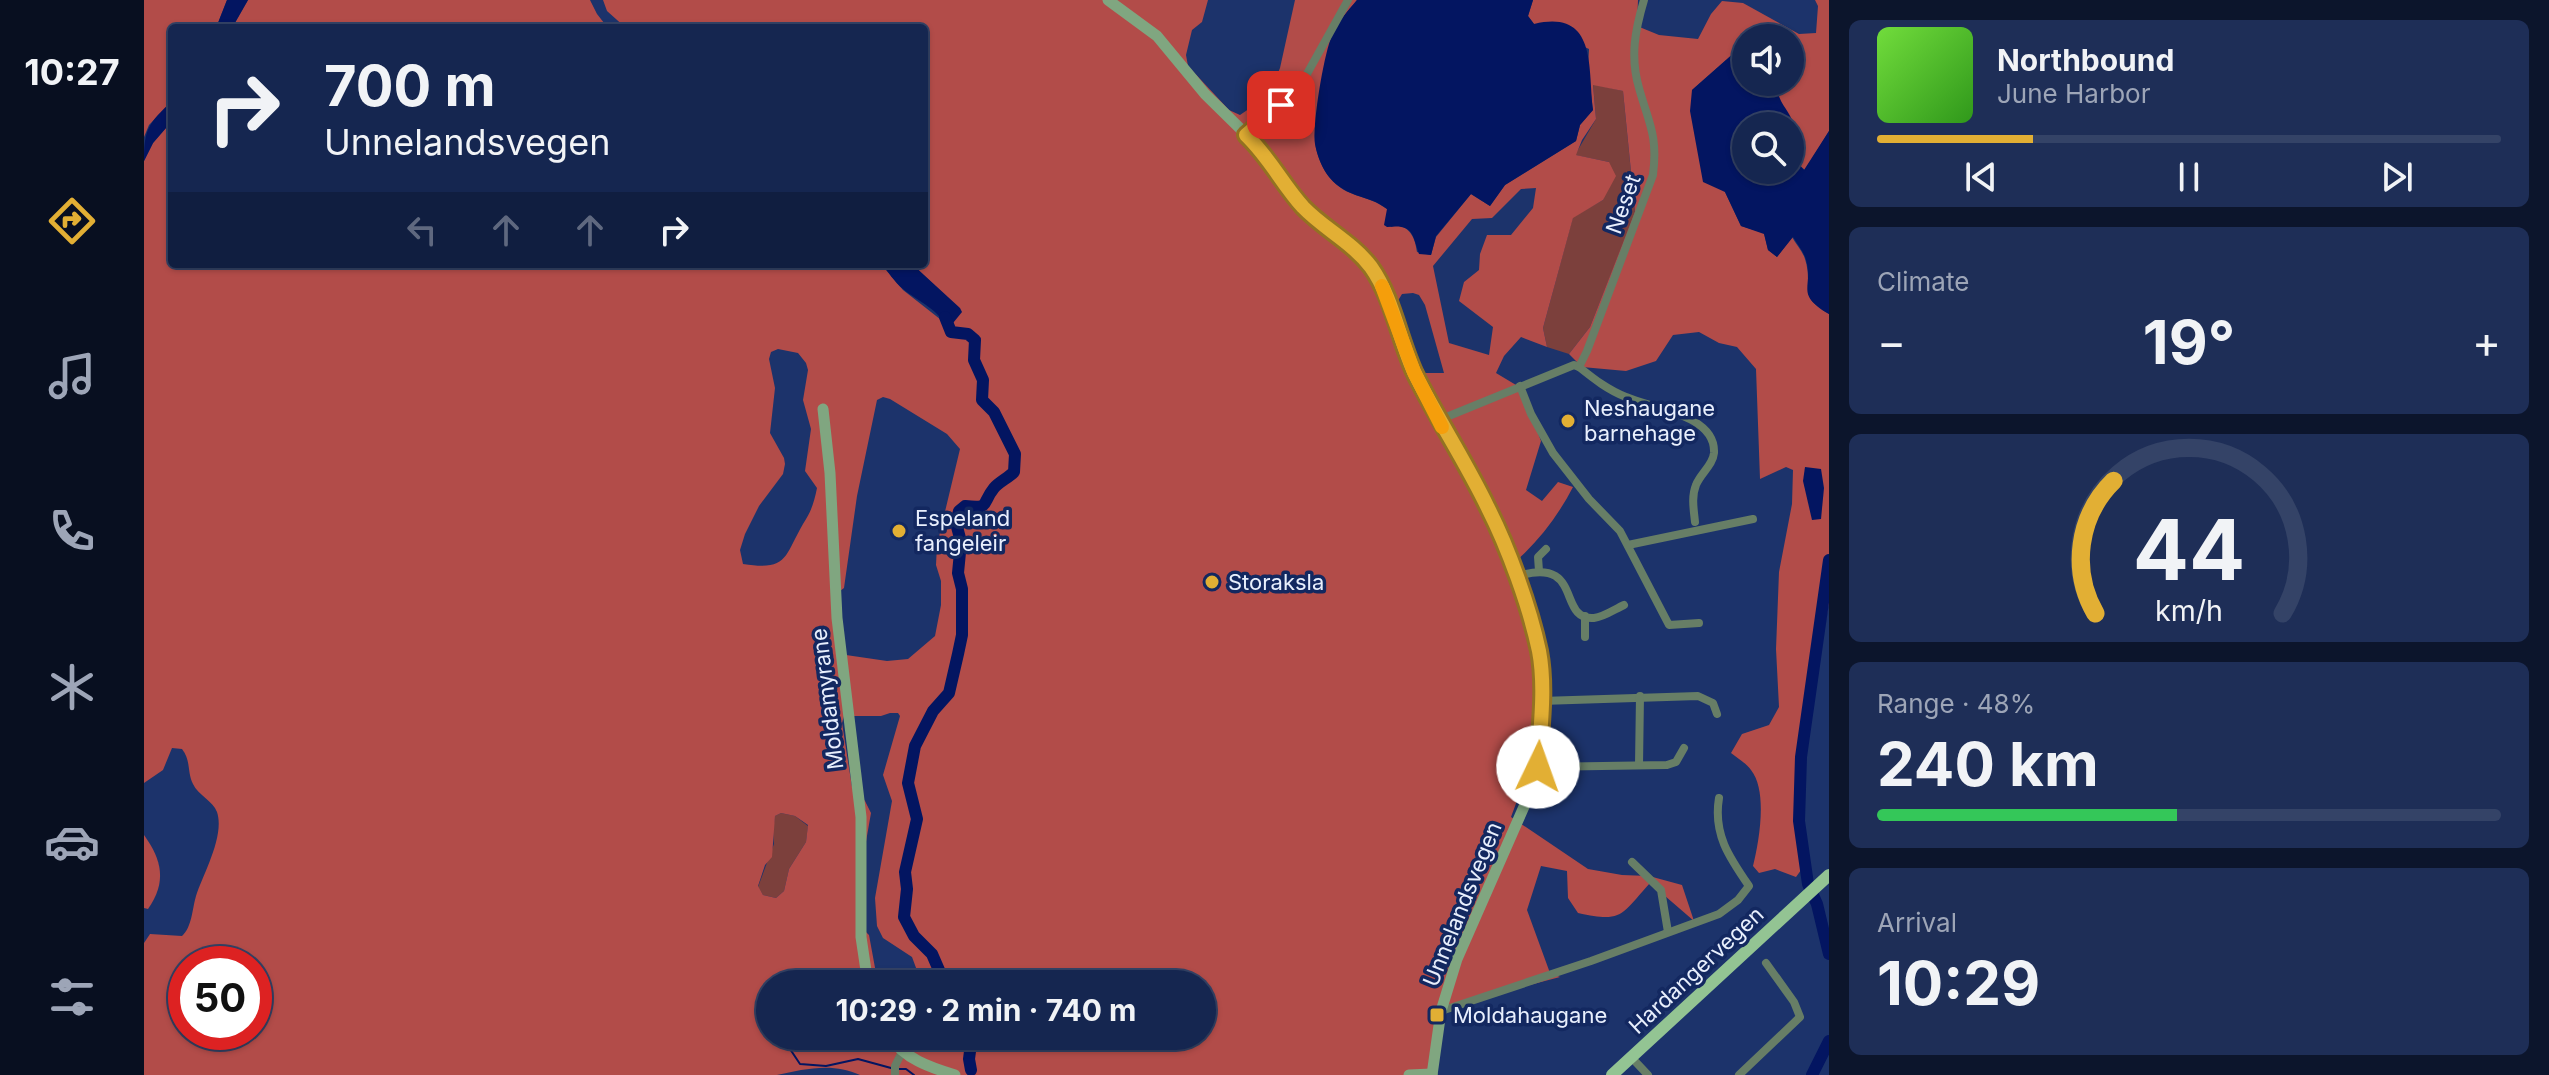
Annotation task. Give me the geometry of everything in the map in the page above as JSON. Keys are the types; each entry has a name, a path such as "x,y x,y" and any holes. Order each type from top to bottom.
{"main road":[{"name":"Unnelandsvegen","path":"1108,0 1157,36 1205,94 1268,158 1304,208 1353,247 1373,270 1414,372 1489,510 1539,652 1541,701 1538,767 1530,793 1457,959 1441,1011 1432,1075"},
{"name":"Moldamyrane","path":"823,409 830,473 837,618 861,817 861,937 866,970"},
{"name":"Hardangervegen","path":"1612,1075 1826,878"},
{"path":"902,1052 928,1066 955,1075"},
{"path":"1409,1075 1432,1075"}],"street":[{"path":"1246,135 1298,90 1348,0"},
{"name":"Neset","path":"1579,367 1653,175 1656,153 1654,134 1639,89 1635,63 1634,36 1644,0"},
{"path":"1439,420 1574,365 1608,389 1705,428 1714,456 1695,486 1695,522"},
{"path":"1520,386 1531,414 1553,453 1589,499 1620,531 1669,625 1699,623"},
{"path":"1628,545 1753,519"},
{"path":"1539,571 1538,557 1546,549"},
{"path":"1515,577 1539,571 1551,573 1558,578 1575,608 1585,616 1598,617 1624,605"},
{"path":"1585,616 1585,637"},
{"path":"1541,701 1640,696 1705,698 1713,703 1717,714"},
{"path":"1639,765 1640,696"},
{"path":"1538,767 1672,764 1680,758 1684,748"},
{"name":"Unnelandsvegen","path":"1441,1011 1719,914 1738,900 1749,886 1722,845 1717,824 1719,798"},
{"path":"1632,862 1661,890 1668,932"},
{"path":"1739,1075 1800,1017 1794,1002 1766,963"},
{"path":"895,1075 895,1066 902,1052"},
{"path":"1631,1057 1648,1075"}],"shaded area":[{"path":"144,0 227,0 218,24 168,24 168,105 149,125 144,137"},
{"path":"227,0 248,0 234,24 218,24"},
{"path":"248,0 590,0 605,24 234,24"},
{"path":"603,0 1208,0 1202,22 1192,30 1186,55 1188,66 1229,110 1240,115 1269,95 1280,68 1295,0 1357,0 1340,25 1330,58 1317,115 1317,151 1324,169 1336,184 1387,209 1391,227 1397,225 1409,231 1417,252 1431,255 1436,237 1471,194 1490,206 1505,185 1576,141 1580,125 1593,110 1589,49 1534,24 1528,16 1533,0 1638,0 1637,26 1659,35 1698,39 1722,1 1743,3 1781,24 1732,24 1732,55 1692,90 1725,192 1741,226 1764,233 1768,250 1777,257 1792,237 1805,259 1809,296 1829,314 1829,601 1805,747 1804,866 1796,877 1775,869 1759,873 1753,866 1759,831 1759,790 1751,770 1731,753 1742,734 1769,725 1779,707 1776,649 1779,572 1792,504 1793,470 1786,467 1760,479 1756,369 1737,347 1719,343 1699,332 1673,335 1656,361 1626,371 1582,367 1569,354 1590,327 1635,212 1623,91 1593,85 1596,119 1576,155 1609,162 1616,176 1603,200 1573,218 1543,328 1547,347 1521,337 1504,356 1496,373 1521,388 1541,441 1526,490 1542,501 1558,482 1573,487 1545,531 1508,568 1532,649 1535,707 1534,755 1511,817 1588,869 1649,876 1682,885 1694,921 1650,883 1620,914 1604,917 1578,913 1568,898 1567,871 1541,866 1527,910 1550,973 1560,977 1445,1007 1429,1075 860,1075 829,1068 777,1075 144,1075 144,943 150,934 182,936 185,932 216,843 219,822 215,808 193,784 182,749 172,748 163,770 144,783 144,161 153,143 168,126 168,268 884,268 903,290 945,323 950,300 916,268 928,268 928,24 622,24 607,11","holes":["1536,188 1533,208 1511,235 1487,235 1480,254 1479,270 1464,282 1459,301 1493,327 1489,355 1449,343 1433,266 1472,219 1492,218 1521,189","1402,294 1419,295 1425,305 1444,373 1412,373 1393,309","778,349 798,353 808,370 803,400 811,429 805,471 817,488 810,511 788,553 777,563 758,566 743,564 740,550 759,506 783,474 785,464 770,433 775,388 769,359 771,352","883,397 947,434 960,449 937,545 941,605 935,636 908,659 887,661 846,655 836,594 844,588 857,496 877,400","890,713 900,716 883,775 892,801 875,898 877,926 883,938 912,957 917,970 1216,970 1216,1050 756,1050 756,970 875,970 869,935 862,928 864,853 871,813 852,787 842,723 844,716 881,716","781,813 795,816 808,825 806,842 789,869 784,891 776,898 763,895 758,886 765,865 772,857 775,816"]},
{"path":"1357,0 1533,0 1528,16 1534,24 1554,22 1569,25 1579,33 1585,45 1593,110 1580,125 1576,141 1505,185 1490,206 1471,194 1436,236 1431,255 1419,254 1413,235 1407,229 1384,225 1387,209 1337,185 1317,153 1315,121 1329,44 1337,26"},
{"path":"1815,0 1829,0 1829,131 1805,170 1804,112 1786,112 1777,96 1804,96 1804,34 1816,33 1818,6"},
{"path":"1732,55 1732,96 1779,96 1788,112 1732,112 1732,184 1804,184 1804,170 1829,131 1829,314 1808,295 1806,260 1793,237 1777,257 1768,250 1764,234 1741,226 1725,192 1703,182 1690,111 1692,90"},
{"path":"1593,84 1623,91 1635,213 1590,327 1569,354 1547,347 1543,328 1573,217 1603,200 1609,162 1575,155 1596,119"},
{"path":"168,105 168,126 153,143 144,161 149,127"},
{"path":"884,268 916,268 962,312 946,330 935,312 900,286"},
{"path":"1805,467 1821,469 1824,488 1821,519 1812,520 1803,481"},
{"path":"781,813 795,816 808,826 806,842 789,869 784,891 776,898 763,895 758,887 774,844 775,816"},
{"path":"144,835 155,853 160,871 158,890 148,909 144,908"}],"waterway":[{"path":"939,970 932,954 914,936 904,917 905,872 917,819 908,783 915,746 933,711 949,693 962,635 962,589 958,573 961,542 956,523 959,511 965,506 979,507 984,504 994,488 1014,472 1015,454 994,412 982,400 983,380 974,360 975,340 968,334 951,332 945,317"},
{"path":"1829,560 1801,757 1799,821 1808,884 1817,904 1829,954"},
{"path":"1812,1075 1829,1041"},
{"path":"791,1050 800,1064 826,1066 858,1059 891,1068"},
{"path":"970,1050 971,1070"},
{"path":"898,1069 906,1069 914,1075"}],"slow traffic":[{"path":"1382,286 1414,372 1442,427"}],"place":[{"name":"Neshaugane barnehage","path":"1568,421"},
{"name":"Espeland fangeleir","path":"899,531"},
{"name":"Storaksla","path":"1212,582"},
{"name":"Moldahaugane","path":"1437,1015"}],"route":[{"path":"1281,105 1246,135 1262,150 1304,208 1353,247 1373,270 1414,372 1499,532 1539,652 1538,767"}]}
